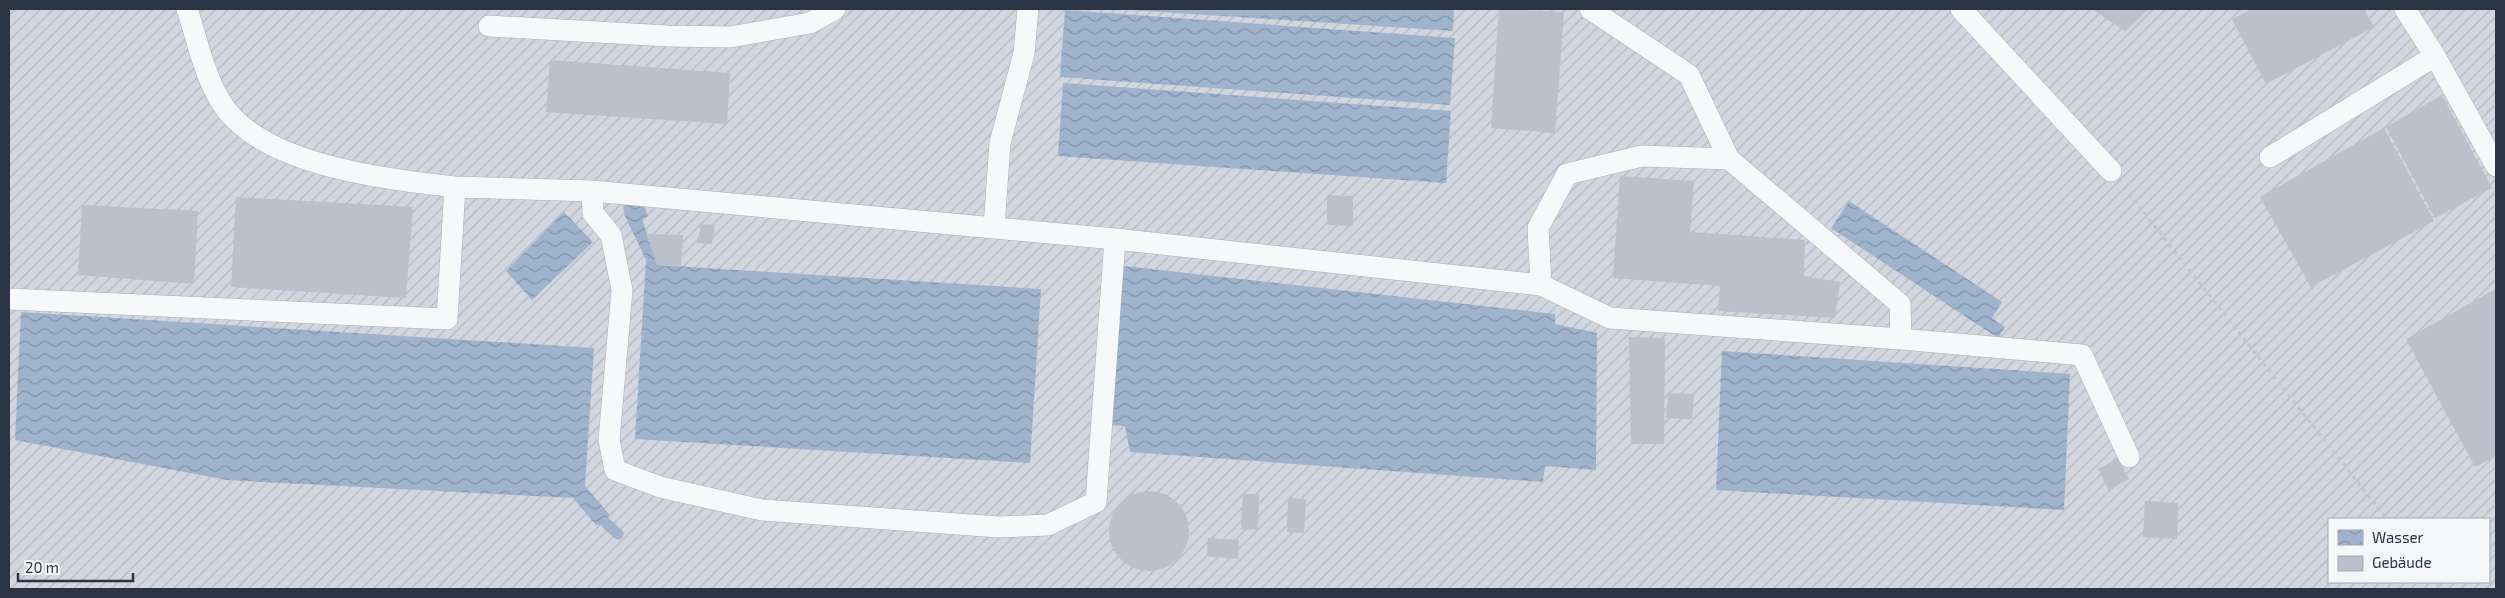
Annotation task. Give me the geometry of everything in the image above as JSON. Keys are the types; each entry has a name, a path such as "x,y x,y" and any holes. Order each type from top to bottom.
{"lane":[{"path":"187,9 208,74 221,103 244,129 280,150 384,179 455,187 592,191 1115,239 1541,285 1610,318 1901,339 2082,355 2129,457"},
{"path":"489,26 668,36 730,37 810,23 835,9"},
{"path":"994,227 1000,143 1024,52 1028,9"},
{"path":"1590,9 1689,75 1729,159 1900,304 1901,339"},
{"path":"1961,9 2111,171"},
{"path":"2406,9 2435,56 2496,166"},
{"path":"2270,157 2435,56"},
{"path":"1541,285 1538,228 1567,174 1642,156 1729,159"},
{"path":"9,299 448,319 455,187"},
{"path":"592,191 594,213 611,235 622,290 609,440 614,470 660,487 762,510 999,527 1048,525 1096,502 1115,239"}],"path":[{"path":"2111,171 2385,518"}],"shaded area":[{"path":"9,9 2496,9 2496,589 9,589"}],"water":[{"path":"1115,9 1454,9 1453,31"},
{"path":"1065,10 1455,38 1450,105 1060,77"},
{"path":"1063,83 1451,111 1446,183 1058,156"},
{"path":"1849,201 2002,302 1992,318 2005,327 1998,338 1831,228"},
{"path":"623,203 644,204 648,216 642,219 658,265 1041,289 1030,463 635,439 646,260 624,214"},
{"path":"564,212 593,242 532,300 506,271"},
{"path":"1124,266 1555,314 1555,324 1597,333 1596,470 1545,466 1543,482 1130,452 1125,426 1108,425"},
{"path":"21,312 594,348 585,486 609,514 607,524 596,525 573,498 227,480 15,440"},
{"path":"1722,351 2070,374 2064,510 1716,490"}],"building":[{"path":"1499,9 1564,12 1555,133 1491,128"},
{"path":"2092,9 2149,9 2125,31"},
{"path":"2252,9 2364,9 2374,27 2266,84 2232,19"},
{"path":"550,60 730,73 727,124 546,112"},
{"path":"2442,95 2492,188 2435,218 2386,127"},
{"path":"2384,128 2434,221 2311,287 2260,197"},
{"path":"1620,176 1694,181 1690,232 1805,240 1804,276 1840,282 1835,318 1718,311 1720,286 1613,278"},
{"path":"1327,195 1353,196 1353,226 1327,225"},
{"path":"236,197 413,207 406,298 231,287"},
{"path":"82,205 198,211 194,284 78,275"},
{"path":"701,224 715,225 712,244 697,243"},
{"path":"646,234 683,235 681,266 657,265"},
{"path":"2496,289 2496,456 2475,467 2406,339"},
{"path":"1629,337 1665,338 1664,444 1631,444"},
{"path":"1668,393 1694,394 1692,419 1666,418"},
{"path":"2118,458 2129,479 2109,490 2098,469"},
{"path":"1149,491 1164,494 1177,503 1186,516 1189,531 1186,546 1177,559 1164,568 1149,571 1134,568 1121,559 1112,546 1109,531 1112,516 1121,503 1134,494"},
{"path":"1243,494 1259,494 1258,530 1241,529"},
{"path":"1288,498 1306,499 1304,533 1287,532"},
{"path":"2145,501 2178,503 2177,539 2143,537"},
{"path":"1208,538 1239,540 1238,559 1207,556"}],"waterway":[{"path":"607,524 618,534"}]}
